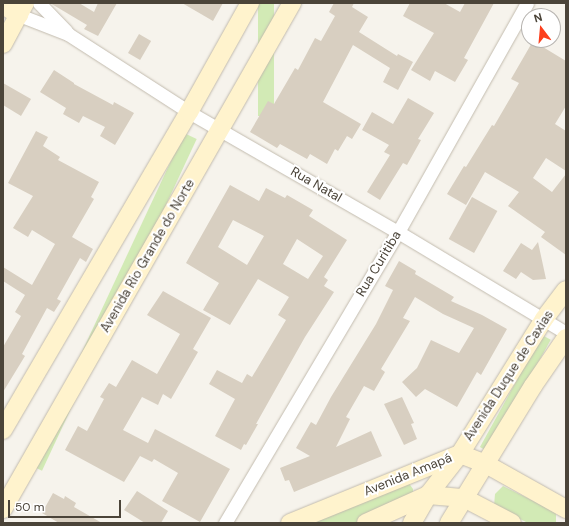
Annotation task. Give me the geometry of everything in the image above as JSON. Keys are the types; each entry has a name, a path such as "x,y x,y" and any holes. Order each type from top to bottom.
{"main road":[{"path":"3,430 189,112 250,3"},
{"name":"Avenida Rio Grande do Norte","path":"3,509 292,3"},
{"path":"3,5 22,9 3,44"},
{"name":"Avenida Duque de Caxias","path":"412,523 428,495 460,454 544,319 566,290"},
{"name":"Avenida Duque de Caxias","path":"449,523 533,386 566,338"},
{"name":"Avenida Amapá","path":"290,523 460,454 484,464 566,509"},
{"name":"Avenida Amapá","path":"366,523 428,495 464,498 512,523"}],"street":[{"name":"Rua Natal","path":"39,3 68,34"},
{"name":"Rua Curitiba","path":"225,523 398,232 527,3"},
{"name":"Rua Natal","path":"22,9 68,34 189,112 398,232 566,333"}],"green space":[{"path":"258,3 274,3 274,116 258,116"},
{"path":"184,133 197,139 42,471 29,465"},
{"path":"542,335 551,340 489,452 480,447"},
{"path":"408,482 413,489 411,498 355,523 301,523"},
{"path":"503,486 556,512 556,523 528,523 494,506 495,494"}],"building":[{"path":"50,3 79,3 94,12 98,3 117,3 98,36 84,29 87,25"},
{"path":"182,3 223,3 213,21"},
{"path":"334,3 354,3 352,7 368,17 359,32 397,56 398,54 413,62 398,90 383,82 390,68 353,45 323,102 361,124 352,139 347,136 338,151 335,149 327,164 310,154 307,159 280,144 277,148 250,132 268,101 274,104 295,68 298,70 315,38 321,41 335,16 329,12"},
{"path":"410,3 444,3 460,12 465,3 494,3 464,58 468,60 455,82 435,71 430,81 411,70 434,33 403,16"},
{"path":"139,34 151,41 140,60 128,53"},
{"path":"529,48 545,48 566,61 566,106 555,124 566,131 566,171 546,158 533,178 552,192 566,174 566,255 541,237 545,232 508,206 519,192 485,172 466,205 447,194 492,125 494,126 519,83 511,79"},
{"path":"54,70 74,84 113,105 114,102 134,113 115,145 100,136 105,127 83,116 79,123 63,114 66,108 40,92"},
{"path":"3,83 31,99 21,116 3,105"},
{"path":"408,98 434,113 418,139 421,140 407,165 403,163 380,200 367,192 390,155 384,152 389,145 362,130 372,112 393,124"},
{"path":"36,131 48,137 43,146 60,157 58,160 99,182 91,197 94,199 72,237 93,249 86,262 80,258 57,299 61,301 54,312 47,308 22,354 25,356 3,392 3,347 21,316 15,312 25,295 3,281 3,267 32,285 55,244 32,230 28,237 13,228 33,196 8,183"},
{"path":"230,185 259,201 266,188 285,198 287,195 313,210 309,216 347,240 324,277 328,280 324,286 334,292 305,337 256,424 258,424 246,445 244,444 241,450 215,436 235,399 209,384 217,370 242,383 247,374 252,377 286,320 278,315 289,297 258,279 230,325 203,310 219,283 186,263","holes":["233,220 264,236 247,265 218,247","297,239 323,256 308,279 283,264"]},
{"path":"472,197 497,211 474,253 449,239"},
{"path":"538,242 546,279 533,280 521,272 516,279 503,271 521,243 532,250"},
{"path":"399,261 416,271 415,274 454,297 451,301 482,315 507,329 481,375 477,372 457,407 425,389 416,397 402,382 417,368 431,340 459,353 474,328 443,314 415,297 403,318 410,321 381,369 385,372 374,391 364,386 346,417 350,419 336,447 371,431 382,456 294,492 289,480 285,481 280,468 310,456 296,448 311,422 316,425 331,397 376,324 393,290 385,286"},
{"path":"163,291 211,318 193,349 198,352 171,399 163,394 158,405 142,397 123,430 148,443 155,429 230,469 200,522 162,501 178,473 154,459 152,462 140,456 124,482 65,450 78,426 87,431 104,399 100,397 109,383 116,387 132,360 157,374 180,334 147,315"},
{"path":"402,397 414,423 411,424 417,439 404,445 384,404"},
{"path":"137,491 168,511 161,523 145,523 124,510"},
{"path":"53,493 64,499 65,496 76,503 74,507 102,523 59,523 42,513"}]}
